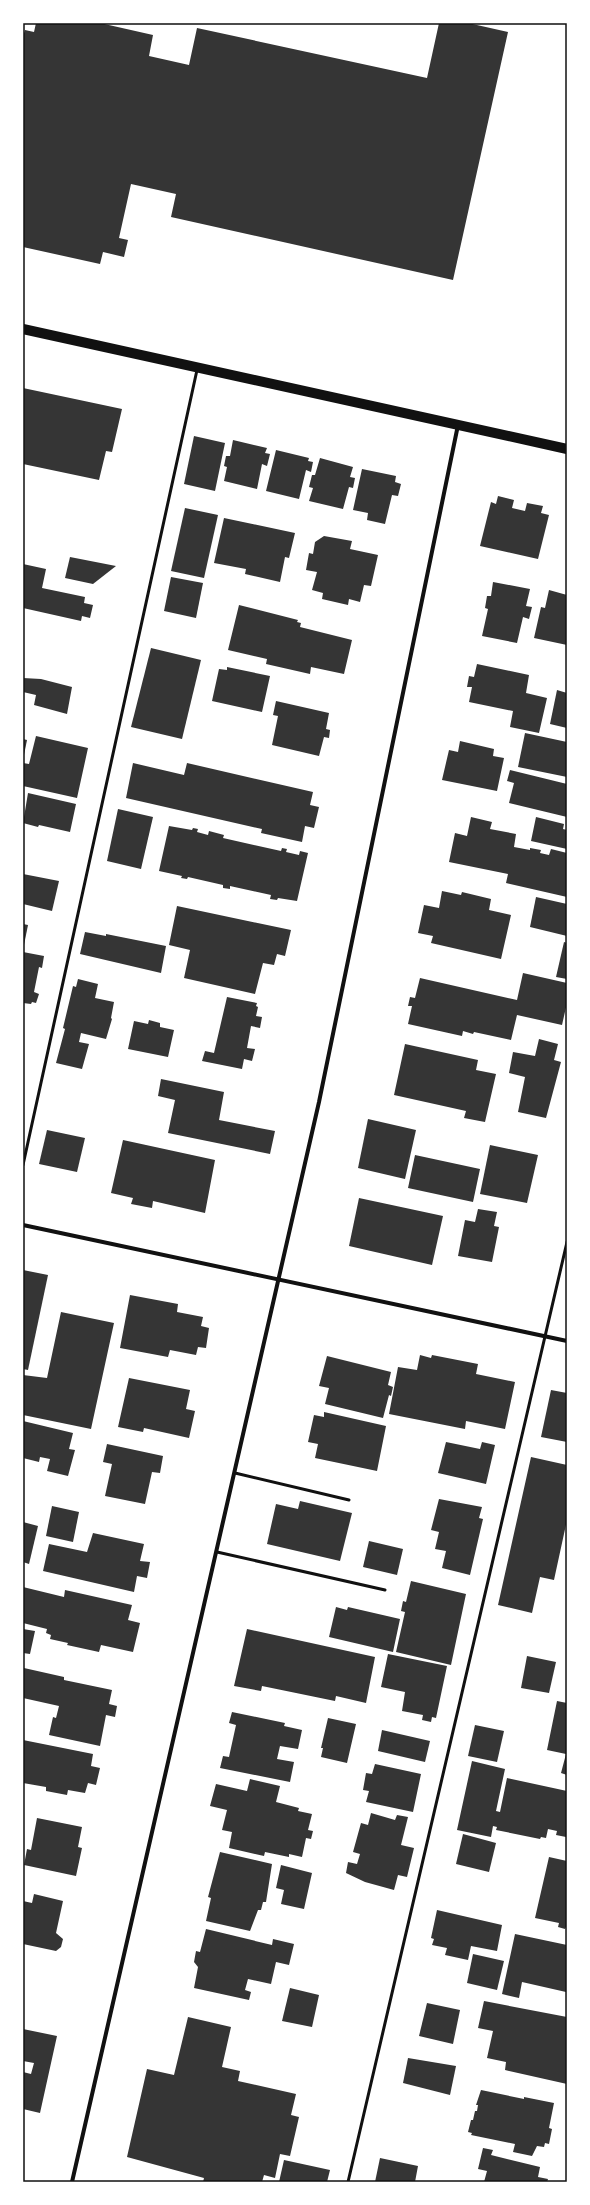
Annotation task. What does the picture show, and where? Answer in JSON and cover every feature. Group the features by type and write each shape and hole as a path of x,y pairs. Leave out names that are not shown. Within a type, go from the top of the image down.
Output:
{"main road":[{"path":"23,329 567,449"}],"street":[{"path":"72,2182 236,1473 319,1102 458,425"},
{"path":"23,1225 567,1342"}],"lane":[{"path":"23,1165 198,368"},
{"path":"348,2182 567,1242"},
{"path":"236,1473 349,1500"},
{"path":"217,1552 385,1590"}],"building":[{"path":"36,23 100,23 153,35 149,56 189,65 197,28 427,78 439,23 468,23 508,32 453,280 171,217 176,194 131,184 119,238 128,240 124,257 103,252 100,264 23,247 23,37 25,30 34,32"},
{"path":"23,388 122,409 112,452 106,451 99,480 23,464"},
{"path":"194,436 225,443 215,491 184,484"},
{"path":"233,440 267,448 265,453 270,454 267,466 262,464 257,489 224,481 227,467 224,466 226,456 230,456"},
{"path":"276,450 309,458 308,461 313,462 311,472 306,470 299,499 266,491"},
{"path":"320,458 353,467 350,477 355,478 353,488 349,487 343,509 309,501 313,488 309,487 312,475 315,475"},
{"path":"362,469 396,476 395,482 401,484 398,496 392,495 385,524 367,520 368,513 353,510"},
{"path":"498,496 514,500 512,508 525,511 527,503 543,506 541,513 549,515 538,559 480,546 491,502 496,504"},
{"path":"185,508 218,515 204,578 171,571"},
{"path":"224,518 295,533 289,558 285,557 280,582 245,574 246,569 214,563"},
{"path":"324,536 352,541 350,549 378,555 371,586 364,585 360,602 349,599 348,605 322,599 323,593 312,590 317,572 306,570 309,553 313,554 315,542"},
{"path":"70,557 116,566 93,584 65,578"},
{"path":"23,564 46,569 42,588 85,597 84,603 93,605 90,618 82,616 81,621 23,608"},
{"path":"171,577 203,583 196,618 164,611"},
{"path":"493,582 530,589 526,606 532,607 529,619 523,617 517,643 482,636 488,609 485,608 487,596 491,596"},
{"path":"549,590 567,595 567,645 534,638 541,607 545,608"},
{"path":"239,605 298,620 297,622 301,623 300,627 352,640 344,674 311,667 310,674 266,664 267,659 228,650"},
{"path":"151,648 201,660 182,739 131,727"},
{"path":"477,664 529,675 526,693 547,698 539,733 510,727 513,711 469,702 472,687 467,687 469,676 474,677"},
{"path":"227,667 270,676 262,712 212,701 219,669 227,670"},
{"path":"23,678 41,679 72,687 67,714 34,705 36,695 23,692"},
{"path":"557,690 567,693 567,728 550,724"},
{"path":"276,701 329,713 326,729 330,730 329,738 324,737 319,756 272,745 278,716 273,715"},
{"path":"525,733 567,742 567,777 518,767"},
{"path":"36,736 88,748 77,798 23,786 23,763 29,764"},
{"path":"23,739 27,740 24,755 23,755"},
{"path":"460,741 494,749 493,756 504,758 497,791 442,780 449,750 458,752"},
{"path":"133,763 184,775 187,763 313,792 310,805 319,807 314,828 305,826 302,842 261,833 262,829 126,798"},
{"path":"510,770 567,784 567,817 509,803 514,783 507,781"},
{"path":"28,793 76,804 70,832 23,823"},
{"path":"118,809 153,817 141,869 107,861"},
{"path":"471,817 492,822 490,829 516,834 514,847 530,850 530,848 541,850 540,853 549,855 551,849 567,853 567,897 506,883 508,874 449,862 455,833 467,836"},
{"path":"536,817 564,824 563,829 567,830 567,849 531,841"},
{"path":"169,826 192,830 193,828 198,829 197,832 208,835 209,831 224,835 223,838 281,851 282,848 287,849 286,852 299,855 300,851 308,853 297,901 278,898 277,900 270,899 271,895 230,886 230,889 223,888 223,885 188,877 187,879 181,878 182,876 159,871"},
{"path":"23,874 59,881 52,911 23,904"},
{"path":"442,891 461,895 462,892 491,899 489,910 511,915 501,959 431,943 433,936 418,933 424,905 439,908"},
{"path":"536,897 567,904 567,936 530,927"},
{"path":"177,906 291,930 285,956 277,954 274,965 263,963 255,994 184,978 190,950 169,945"},
{"path":"23,924 28,925 24,945 23,945"},
{"path":"85,932 106,936 106,934 166,946 161,973 80,954"},
{"path":"564,942 567,943 567,979 556,977"},
{"path":"23,952 44,956 42,968 39,967 34,992 39,994 36,1003 23,1003"},
{"path":"523,973 567,983 567,1003 562,1025 517,1015 511,1040 463,1031 462,1036 408,1024 412,1006 408,1006 410,997 415,998 420,978 517,1000"},
{"path":"78,979 98,984 95,998 114,1002 112,1019 106,1039 81,1033 79,1042 89,1044 82,1069 56,1063 65,1029 63,1028 73,986 76,987"},
{"path":"227,997 257,1003 256,1006 258,1007 256,1016 262,1017 260,1028 251,1026 247,1048 255,1049 252,1061 244,1059 242,1069 202,1061 205,1051 214,1053"},
{"path":"149,1020 160,1023 160,1027 174,1030 168,1057 128,1049 134,1021 148,1024"},
{"path":"539,1039 558,1044 554,1060 561,1062 546,1118 518,1112 525,1077 509,1073 513,1052 535,1056"},
{"path":"405,1044 478,1060 476,1070 496,1074 485,1122 464,1118 466,1111 394,1095"},
{"path":"161,1079 224,1092 219,1120 275,1131 270,1154 168,1133 175,1100 158,1096"},
{"path":"368,1119 416,1130 405,1179 358,1168"},
{"path":"47,1130 85,1138 77,1172 39,1164"},
{"path":"123,1140 215,1160 205,1213 153,1201 152,1208 131,1204 133,1198 111,1193"},
{"path":"490,1145 538,1155 527,1203 480,1194"},
{"path":"415,1155 480,1169 473,1202 408,1188"},
{"path":"359,1198 443,1216 432,1265 349,1246"},
{"path":"478,1209 497,1212 494,1226 499,1227 492,1262 458,1256 465,1220 475,1222"},
{"path":"23,1270 48,1275 28,1370 23,1369"},
{"path":"130,1295 178,1304 177,1312 203,1317 201,1326 209,1328 206,1348 198,1347 196,1355 170,1350 168,1357 120,1348"},
{"path":"61,1312 114,1323 91,1429 23,1415 23,1375 47,1378"},
{"path":"420,1355 431,1358 432,1355 478,1364 476,1374 515,1382 505,1429 466,1421 465,1429 389,1414 398,1367 417,1370"},
{"path":"327,1356 391,1372 388,1385 393,1387 391,1396 389,1395 383,1418 325,1404 329,1388 319,1386"},
{"path":"129,1378 190,1390 186,1409 195,1411 189,1438 144,1428 143,1432 118,1427"},
{"path":"551,1390 567,1393 567,1442 541,1437"},
{"path":"324,1412 386,1426 377,1471 315,1458 318,1444 308,1442 314,1415 324,1417"},
{"path":"23,1421 73,1433 69,1449 75,1450 68,1476 47,1471 50,1459 40,1457 39,1462 23,1458"},
{"path":"446,1442 480,1449 482,1442 495,1445 486,1484 438,1473"},
{"path":"107,1444 163,1456 160,1473 152,1472 145,1504 105,1496 112,1464 103,1462"},
{"path":"531,1457 567,1465 567,1520 554,1580 540,1577 532,1613 498,1605"},
{"path":"439,1499 482,1507 479,1518 483,1519 470,1575 442,1568 446,1551 435,1549 439,1532 431,1530"},
{"path":"300,1501 352,1513 340,1561 267,1544 276,1504 298,1509"},
{"path":"52,1506 79,1512 73,1542 46,1536"},
{"path":"23,1522 38,1526 29,1564 23,1562"},
{"path":"93,1533 144,1544 140,1561 150,1562 147,1578 137,1576 134,1592 43,1571 49,1544 87,1552"},
{"path":"369,1541 403,1549 397,1575 363,1567"},
{"path":"411,1581 466,1594 451,1665 396,1652 405,1612 401,1611 403,1601 406,1602"},
{"path":"23,1587 64,1597 65,1590 132,1605 128,1620 140,1623 133,1652 101,1645 99,1652 67,1645 68,1643 50,1639 51,1635 46,1633 47,1629 23,1623"},
{"path":"336,1607 347,1610 348,1607 400,1619 393,1652 329,1637"},
{"path":"23,1629 35,1631 30,1654 23,1653"},
{"path":"247,1629 375,1657 366,1703 336,1696 335,1701 262,1686 261,1691 234,1686"},
{"path":"388,1654 447,1666 436,1718 432,1717 431,1722 422,1720 423,1715 402,1711 405,1692 381,1687"},
{"path":"527,1656 556,1662 549,1693 521,1688"},
{"path":"24,1668 64,1677 64,1680 112,1690 109,1704 117,1706 115,1717 106,1715 100,1746 49,1735 53,1717 56,1718 59,1706 23,1698"},
{"path":"557,1701 567,1703 567,1775 561,1773 566,1754 547,1750"},
{"path":"232,1712 285,1723 284,1726 302,1730 298,1749 280,1746 277,1759 294,1762 290,1782 220,1768 223,1756 229,1757 236,1725 229,1723"},
{"path":"328,1718 356,1724 347,1763 321,1757 323,1748 321,1748"},
{"path":"475,1725 504,1731 497,1762 468,1756"},
{"path":"382,1730 430,1741 425,1762 378,1751"},
{"path":"23,1740 93,1754 91,1766 100,1768 96,1785 88,1783 85,1793 68,1790 67,1795 46,1791 46,1787 23,1783"},
{"path":"472,1761 505,1769 496,1811 500,1812 507,1778 567,1791 566,1837 556,1835 557,1831 548,1829 546,1838 541,1837 540,1839 496,1830 497,1827 493,1826 491,1837 457,1830"},
{"path":"375,1764 421,1774 413,1812 366,1802 369,1791 363,1790 366,1773 372,1774"},
{"path":"250,1779 280,1786 276,1802 299,1808 298,1811 312,1814 308,1830 313,1831 311,1839 306,1838 302,1857 289,1854 289,1857 265,1852 264,1856 229,1848 232,1832 222,1830 227,1810 210,1806 216,1784 247,1791"},
{"path":"371,1813 395,1820 397,1815 408,1817 401,1845 414,1848 407,1877 398,1875 394,1890 365,1882 346,1873 348,1862 357,1864 360,1854 353,1852 361,1823 368,1825"},
{"path":"37,1818 82,1827 78,1847 82,1848 76,1876 24,1865 27,1849 31,1850"},
{"path":"463,1834 496,1843 489,1872 456,1864"},
{"path":"220,1852 272,1864 266,1902 263,1902 261,1910 258,1910 250,1931 206,1921 211,1898 208,1897"},
{"path":"549,1857 567,1861 567,1925 565,1929 558,1927 559,1923 535,1918"},
{"path":"281,1865 312,1873 304,1909 281,1904 284,1890 276,1888"},
{"path":"34,1894 63,1901 56,1933 63,1939 61,1947 56,1951 23,1944 23,1901 32,1903"},
{"path":"437,1910 502,1925 497,1951 471,1946 468,1960 445,1955 447,1948 432,1945 434,1939 431,1938"},
{"path":"206,1929 272,1945 273,1939 294,1944 289,1965 276,1962 271,1984 248,1979 245,1990 251,1992 249,2000 194,1988 198,1967 194,1962 196,1951 200,1952"},
{"path":"515,1934 567,1945 566,1992 522,1982 519,1998 502,1994"},
{"path":"473,1954 504,1961 497,1990 467,1983"},
{"path":"290,1988 319,1995 312,2027 282,2021"},
{"path":"484,2001 567,2017 567,2084 505,2070 506,2062 487,2058 493,2031 478,2028"},
{"path":"427,2003 460,2010 453,2044 419,2036"},
{"path":"188,2017 231,2027 222,2067 240,2071 238,2081 296,2094 291,2115 299,2117 290,2156 280,2154 275,2178 264,2175 262,2182 203,2182 204,2178 127,2157 147,2069 174,2075"},
{"path":"23,2029 57,2036 40,2113 23,2109 23,2072 31,2074 34,2063 23,2061"},
{"path":"408,2058 456,2066 450,2095 403,2083"},
{"path":"481,2090 524,2099 524,2097 554,2103 549,2128 552,2129 549,2144 545,2143 544,2147 537,2146 532,2156 513,2152 515,2144 471,2135 472,2133 468,2132 471,2120 473,2120 475,2111 477,2111 478,2105 476,2105"},
{"path":"483,2148 493,2150 491,2155 540,2167 538,2177 548,2179 547,2182 484,2182 487,2171 478,2169"},
{"path":"380,2158 418,2166 415,2182 375,2182"},
{"path":"284,2160 330,2170 327,2182 279,2182"}]}
